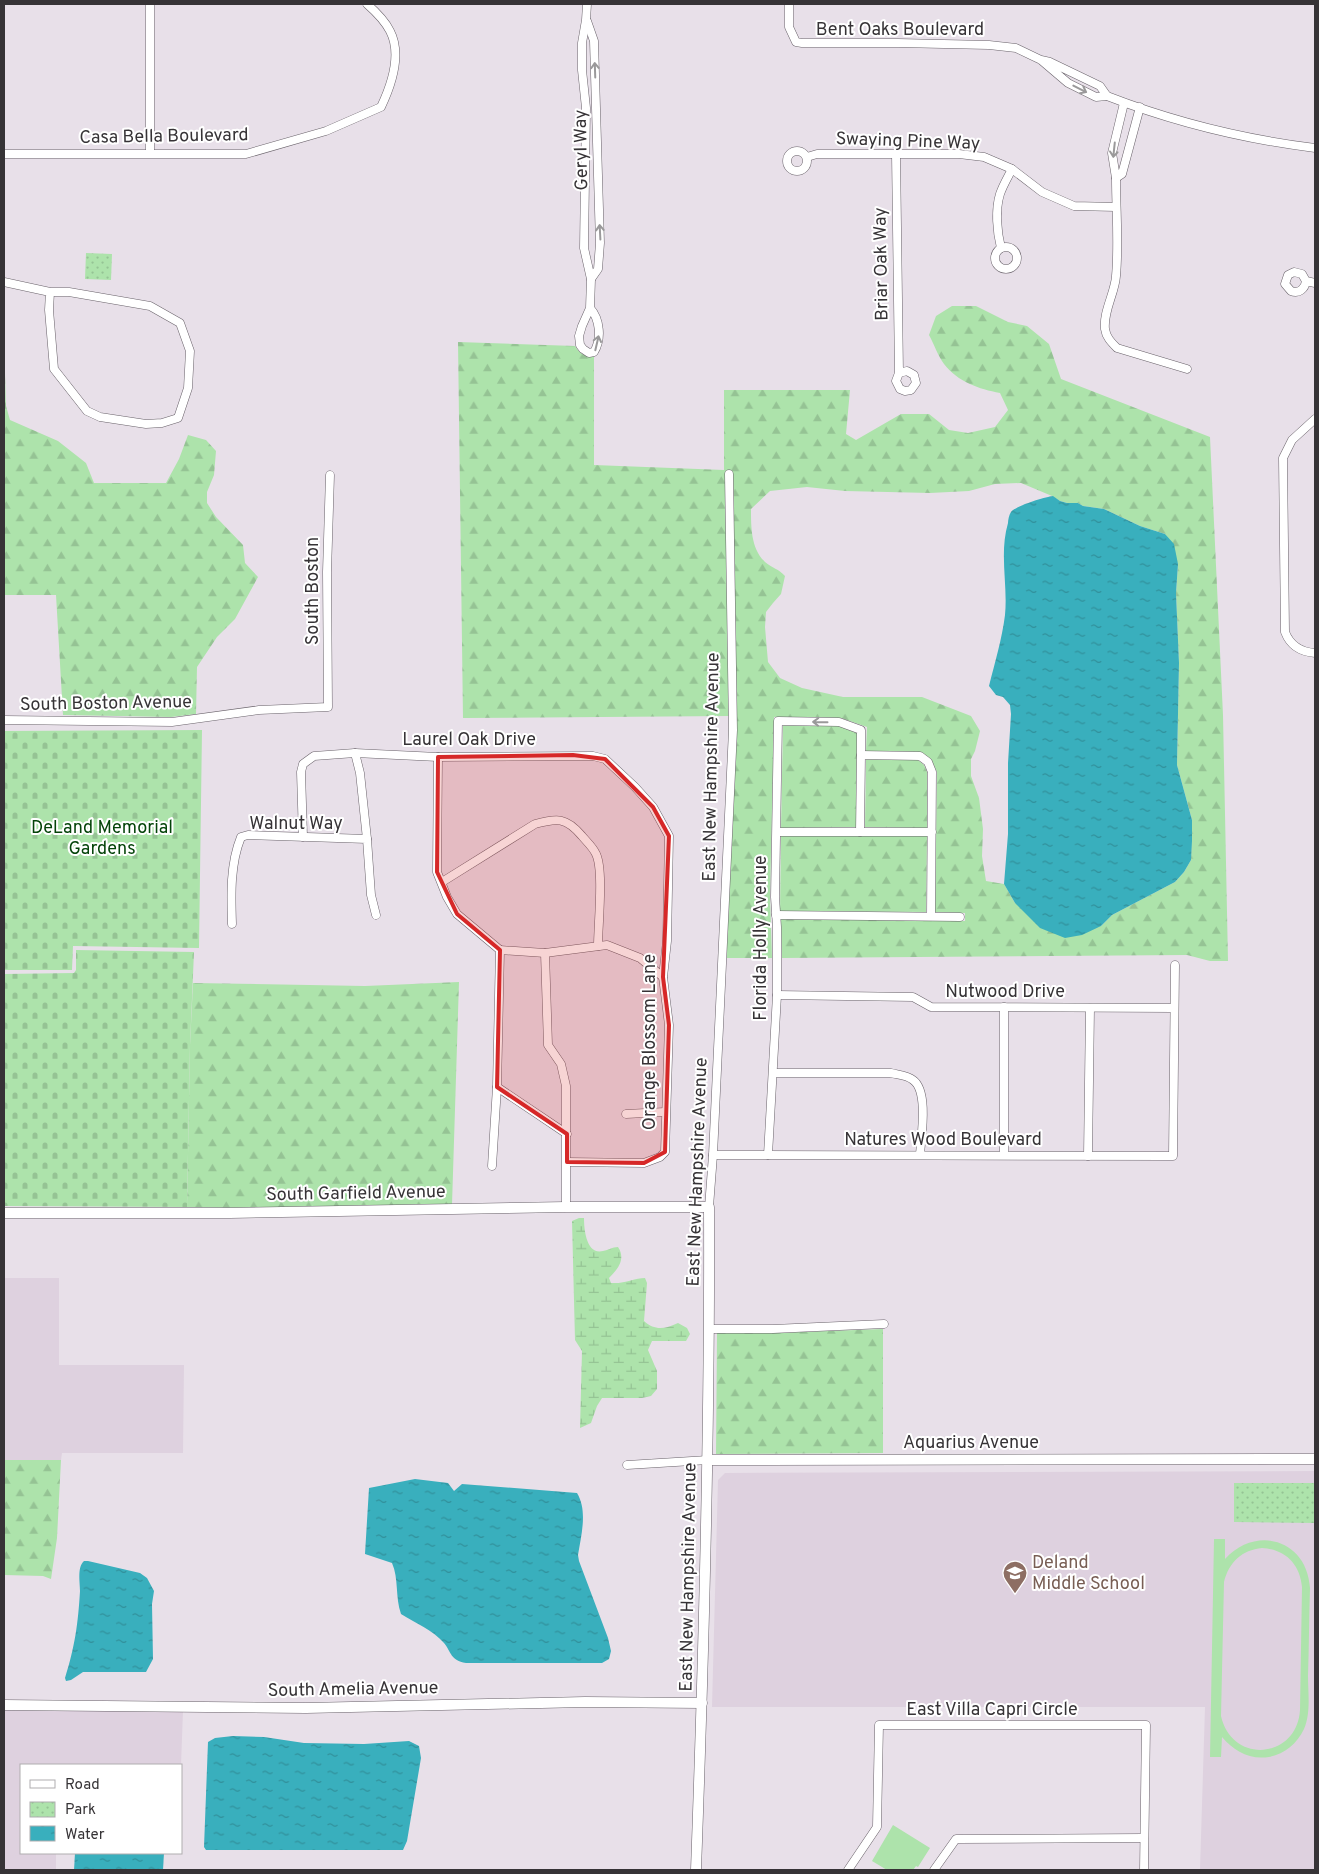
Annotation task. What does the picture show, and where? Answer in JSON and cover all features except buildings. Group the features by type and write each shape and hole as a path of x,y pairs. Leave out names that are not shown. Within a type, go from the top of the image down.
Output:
{"street":[{"path":"150,4 150,153"},
{"name":"Casa Bella Boulevard","path":"4,154 246,154 326,131 381,107 389,90 396,56 390,32 367,4"},
{"name":"Geryl Way","path":"587,4 582,52 586,103 583,214 584,248 591,279 590,308 579,336 580,345 583,350 589,353 594,352 598,346 595,314 590,308"},
{"name":"Bent Oaks Boulevard","path":"789,4 789,27 796,42 802,44 898,43 989,45 1016,48 1041,60 1068,83 1096,97 1107,96 1190,124 1241,137 1315,148"},
{"name":"Geryl Way","path":"586,20 594,41 600,243 598,269 591,279"},
{"path":"586,103 596,104"},
{"path":"1124,103 1112,153 1116,178 1118,239 1116,278 1105,320 1105,330 1109,340 1117,348 1187,369"},
{"path":"1116,178 1122,174 1140,107"},
{"name":"Swaying Pine Way","path":"807,157 817,154 959,154 984,157 1012,169 1042,192 1074,206 1116,207"},
{"name":"Briar Oak Way","path":"896,154 898,366 900,373"},
{"path":"1001,248 998,235 998,206 1000,194 1012,169"},
{"path":"583,214 599,214"},
{"path":"1306,281 1315,283"},
{"path":"4,282 50,292 69,292 150,306 180,323 190,351 188,388 178,418 162,423 146,424 100,417 87,411 54,368 49,310 50,292"},
{"path":"1315,419 1292,440 1283,458 1285,632 1293,646 1315,653"},
{"name":"East New Hampshire Avenue","path":"696,1870 708,1460 709,1207 714,1155 733,730 730,474"},
{"name":"South Boston","path":"328,707 327,572 330,475"},
{"name":"South Boston Avenue","path":"4,720 172,722 260,710 328,707"},
{"name":"Florida Holly Avenue","path":"768,1155 777,995 774,897 777,832 778,721 839,722 862,730 861,755"},
{"path":"355,754 360,773 367,839"},
{"name":"Laurel Oak Drive","path":"303,837 303,764 314,756 355,754 438,758 593,756 605,759 635,786"},
{"path":"860,832 861,755 920,756 928,762 932,772 931,916"},
{"path":"438,758 437,872 447,897 457,914 500,950 545,953 598,946 615,947 640,958 662,977"},
{"name":"Orange Blossom Lane","path":"566,1162 644,1163 660,1157 664,1152 669,1025 662,977 667,941 669,836 653,807 635,786"},
{"path":"442,882 535,824 552,819 562,820 574,826 596,853 600,866 598,946"},
{"path":"777,832 932,832"},
{"name":"Walnut Way","path":"232,924 231,888 235,850 241,837 248,835 367,839 371,895 376,915"},
{"path":"776,915 960,917"},
{"path":"492,1166 497,1087 500,950"},
{"path":"545,953 548,1045 560,1064 566,1086 566,1207"},
{"path":"1174,1008 1175,965"},
{"name":"Nutwood Drive","path":"777,995 913,997 932,1007 1174,1008"},
{"path":"1004,1007 1004,1156"},
{"path":"1088,1156 1090,1008"},
{"name":"Natures Wood Boulevard","path":"714,1155 1172,1156 1174,1008"},
{"path":"774,1073 891,1073 907,1076 915,1081 921,1093 920,1155"},
{"path":"497,1087 567,1134"},
{"path":"626,1114 665,1112"},
{"name":"South Garfield Avenue","path":"4,1212 230,1213 566,1207 709,1207"},
{"path":"710,1329 773,1329 884,1324"},
{"name":"Aquarius Avenue","path":"627,1465 708,1460 1315,1459"},
{"name":"South Amelia Avenue","path":"4,1705 314,1708 585,1702 702,1703"},
{"name":"East Villa Capri Circle","path":"848,1870 877,1827 879,1725 1146,1725 1144,1870"},
{"path":"934,1870 956,1839 1144,1838"}],"highlighted area":[{"path":"573,755 605,759 653,807 669,836 663,977 669,1025 665,1152 644,1163 567,1162 567,1134 497,1087 500,950 457,914 437,872 438,757"}],"shaded area":[{"path":"4,1278 59,1278 59,1365 184,1365 183,1453 62,1453 61,1460 4,1460"},
{"name":"Deland Middle School","path":"1315,1471 1315,1870 1200,1870 1205,1707 712,1707 718,1480 725,1473"},
{"path":"4,1709 183,1711 181,1764 20,1764 20,1854 56,1854 56,1870 4,1870"}],"green space":[{"path":"86,253 112,254 111,280 85,279"},
{"path":"952,306 976,306 1008,322 1027,326 1049,344 1061,379 1210,437 1223,715 1228,961 1210,961 1187,955 782,958 781,919 965,921 965,913 935,912 937,772 931,759 920,752 866,751 867,727 841,718 774,717 770,897 772,958 727,958 729,716 463,718 458,342 575,346 583,354 594,356 594,465 724,470 724,390 850,390 846,434 856,440 901,414 929,414 949,430 968,433 995,427 1008,410 1000,393 969,384 956,376 944,364 929,335 936,316","holes":["1021,483 1067,503 1078,503 1083,506 1104,509 1140,526 1165,534 1178,564 1176,593 1179,663 1177,765 1192,820 1191,860 1175,882 1112,915 1101,926 1015,903 1004,884 986,881 982,856 983,829 979,798 971,776 971,759 980,731 971,716 922,697 843,697 802,688 780,678 768,662 765,627 766,612 781,594 785,576 760,557 754,544 752,530 751,509 770,491 807,487 845,491 930,493 969,491 995,484"]},
{"path":"4,372 6,406 10,420 58,441 86,463 94,483 166,483 179,459 188,435 206,440 216,451 214,475 207,492 207,503 216,517 243,545 245,563 258,577 235,619 217,637 197,667 196,714 171,717 63,715 56,595 4,595"},
{"path":"783,725 839,726 857,733 856,827 781,828"},
{"name":"DeLand Memorial Gardens","path":"202,730 199,948 73,946 72,970 4,970 4,731"},
{"path":"866,759 918,760 924,765 927,772 927,828 865,827"},
{"path":"781,836 927,836 926,912 780,911"},
{"path":"76,950 194,952 187,1207 4,1206 4,974 74,973 76,970"},
{"path":"459,982 452,1205 187,1207 193,983 365,986"},
{"path":"584,1218 587,1240 593,1249 603,1251 618,1247 620,1251 620,1264 609,1278 611,1283 645,1278 647,1283 644,1321 656,1328 669,1327 678,1323 687,1328 690,1334 686,1341 652,1341 648,1350 657,1371 657,1389 651,1396 642,1398 602,1398 591,1423 580,1428 582,1351 575,1340 572,1221"},
{"path":"883,1329 883,1453 716,1454 717,1333"},
{"path":"4,1460 61,1460 57,1538 51,1579 43,1576 4,1575"},
{"path":"1234,1483 1315,1483 1315,1523 1234,1522"},
{"path":"1214,1539 1225,1539 1225,1559 1237,1548 1251,1542 1265,1540 1278,1542 1290,1548 1300,1558 1307,1571 1310,1588 1309,1703 1306,1723 1294,1744 1275,1756 1262,1758 1249,1756 1237,1750 1222,1737 1221,1757 1210,1757","holes":["1255,1549 1278,1551 1290,1559 1301,1579 1300,1710 1296,1726 1288,1738 1277,1746 1264,1750 1250,1749 1238,1743 1227,1732 1221,1716 1224,1582 1229,1569 1237,1558"]},
{"path":"893,1825 930,1848 918,1867 916,1866 913,1870 887,1870 872,1861"}],"water":[{"path":"1053,496 1067,503 1078,503 1083,506 1104,509 1140,526 1165,534 1174,544 1178,564 1176,593 1179,663 1177,765 1192,820 1191,860 1175,882 1112,915 1101,926 1082,935 1065,938 1040,928 1015,903 1004,884 1008,834 1008,763 1011,714 1010,705 1003,697 996,695 989,686 1005,615 1004,546 1009,516 1018,507"},
{"path":"415,1479 448,1483 454,1491 462,1484 577,1493 583,1516 578,1555 579,1561 608,1638 611,1651 609,1659 602,1663 461,1662 452,1656 444,1643 435,1634 401,1614 396,1575 392,1563 365,1554 369,1488"},
{"path":"84,1561 140,1573 147,1578 154,1591 152,1604 153,1659 146,1672 83,1672 66,1681 65,1678 77,1625 80,1591 79,1579"},
{"path":"233,1736 264,1737 304,1743 364,1744 409,1741 419,1746 421,1758 407,1841 403,1850 206,1850 204,1847 208,1742 215,1738"},
{"path":"75,1854 164,1854 163,1870 74,1870"}],"place":[{"name":"Deland Middle School","path":"1015,1594"}]}
